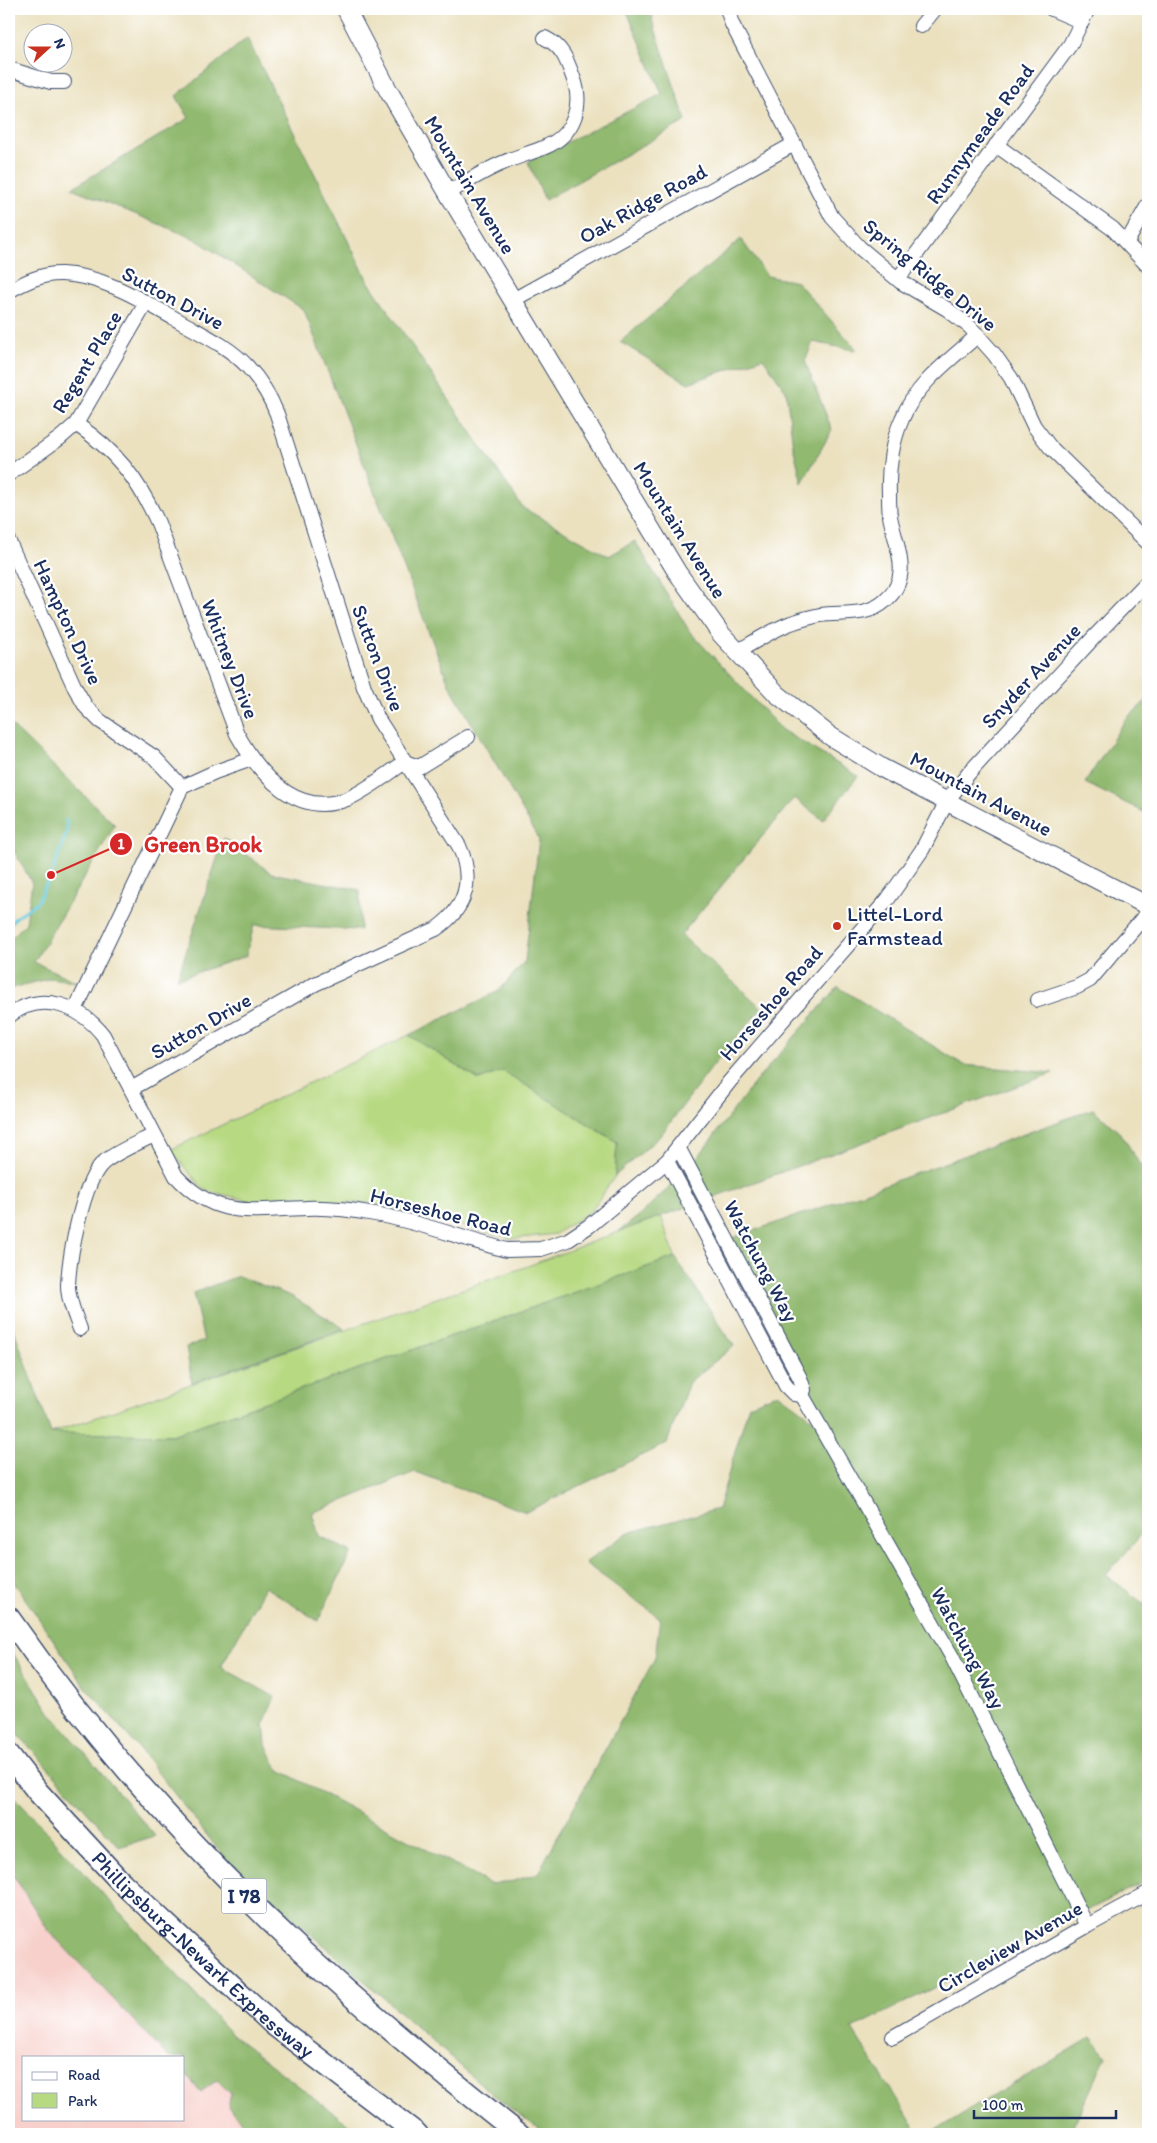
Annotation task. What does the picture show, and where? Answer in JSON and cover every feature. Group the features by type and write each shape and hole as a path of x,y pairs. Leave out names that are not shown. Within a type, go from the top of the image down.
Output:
{"highway":[{"name":"I 78","path":"9,1618 84,1717 216,1867 339,1985 450,2079 519,2134"},
{"name":"Phillipsburg-Newark Expressway","path":"9,1755 38,1792 120,1881 268,2019 417,2134"}],"main road":[{"name":"Mountain Avenue","path":"346,9 388,90 512,300 677,572 720,634 777,694 830,736 882,768 1148,906"}],"street":[{"name":"Spring Ridge Drive","path":"727,9 732,24 832,217 860,248 898,279 947,309 978,335 1011,378 1034,426 1050,447 1148,543"},
{"path":"920,26 935,9"},
{"path":"1052,9 1082,22"},
{"name":"Runnymeade Road","path":"898,279 1070,45 1088,9"},
{"path":"448,193 504,162 554,143 570,127 578,107 576,83 562,51 556,43 545,38"},
{"path":"9,69 51,82 64,82"},
{"name":"Oak Ridge Road","path":"512,300 794,144"},
{"path":"996,145 1113,229 1148,266"},
{"path":"1127,242 1148,205"},
{"name":"Sutton Drive","path":"9,291 26,282 46,276 61,274 79,276 124,290 224,347 247,365 264,388 277,414 364,687 378,720 459,846 464,858 467,876 466,889 455,912 436,930 315,984 131,1089"},
{"name":"Regent Place","path":"9,474 60,438 76,424 146,303"},
{"path":"737,652 789,624 819,616 871,610 880,605 894,590 900,576 902,561 890,516 890,462 896,435 902,417 914,395 978,335"},
{"name":"Whitney Drive","path":"76,424 93,435 123,463 146,497 158,523 230,718 252,759 266,776 291,797 320,804 348,798 405,762"},
{"name":"Hampton Drive","path":"9,542 75,688 86,707 100,721 154,757 182,788"},
{"name":"Snyder Avenue","path":"947,801 969,773 1148,581"},
{"path":"405,762 419,767 468,737"},
{"path":"75,1010 182,788 215,772 252,759"},
{"name":"Horseshoe Road","path":"9,1016 27,1007 40,1004 54,1004 75,1010 92,1021 103,1035 176,1176 194,1193 216,1204 250,1211 307,1208 372,1213 393,1217 487,1245 516,1250 541,1249 555,1246 579,1234 667,1161 730,1081 888,899 922,850 947,801"},
{"path":"1038,1000 1077,987 1090,980 1148,912"},
{"path":"80,1329 73,1310 68,1286 71,1258 87,1186 104,1162 154,1135"},
{"name":"Watchung Way","path":"678,1147 800,1378 804,1390 802,1395 951,1655 1087,1926"},
{"name":"Watchung Way","path":"667,1161 786,1386 797,1396 802,1395"},
{"name":"Circleview Avenue","path":"893,2037 1148,1893"}],"shaded area":[{"path":"9,1849 272,2134 9,2134"}],"green space":[{"path":"626,9 654,9 652,20 686,121 545,200 528,162 662,94"},
{"path":"247,38 368,281 523,508 609,556 635,541 690,632 782,730 858,776 823,820 794,798 681,935 762,1008 722,1054 660,1136 615,1176 617,1142 503,1071 479,1080 409,1035 499,991 525,961 539,839 449,684 304,310 195,239 72,188 189,118 176,96"},
{"path":"741,239 767,276 797,282 858,351 813,342 805,361 832,430 802,483 793,446 786,391 763,358 688,383 620,342"},
{"path":"1148,699 1148,814 1085,783 1126,719"},
{"path":"9,723 115,825 34,962 77,982 51,978 12,988 9,992 9,940 26,923 32,883 13,849 9,848"},
{"path":"224,838 271,873 360,890 360,930 254,925 246,956 177,979"},
{"path":"838,987 964,1065 1053,1073 618,1232 640,1215 692,1165 755,1082"},
{"path":"409,1035 479,1080 503,1070 617,1142 615,1176 591,1211 555,1234 512,1239 372,1203 259,1203 204,1190 170,1150"},
{"path":"1093,1109 1122,1135 1148,1178 1148,1527 1106,1575 1148,1607 1148,1880 852,2029 919,2134 546,2134 498,2099 223,1856 137,1746 84,1685 9,1575 9,1316 51,1433 172,1435 675,1257 734,1346 689,1382 667,1443 526,1512 415,1472 312,1513 319,1536 351,1552 318,1621 265,1587 221,1667 275,1697 264,1723 266,1745 278,1769 490,1884 514,1881 538,1873 655,1658 660,1618 585,1563 627,1533 718,1509 749,1405 778,1393 830,1432 732,1238"},
{"path":"661,1216 675,1257 172,1435 51,1433 517,1270"},
{"path":"238,1276 291,1296 345,1329 192,1383 186,1347 204,1341 193,1293"},
{"path":"9,1647 50,1712 155,1836 119,1847 16,1732 9,1721"},
{"path":"9,1791 231,2034 361,2134 255,2134 228,2107 231,2094 217,2080 201,2092 185,2074 185,2056 167,2056 48,1930 9,1868"},
{"path":"1092,2037 1106,2056 1070,2134 929,2134"}],"waterway":[{"path":"9,926 14,919 37,902 51,875 67,832 66,820"}],"place":[{"name":"Green Brook","path":"51,875"},
{"name":"Littel-Lord Farmstead","path":"837,926"}]}
